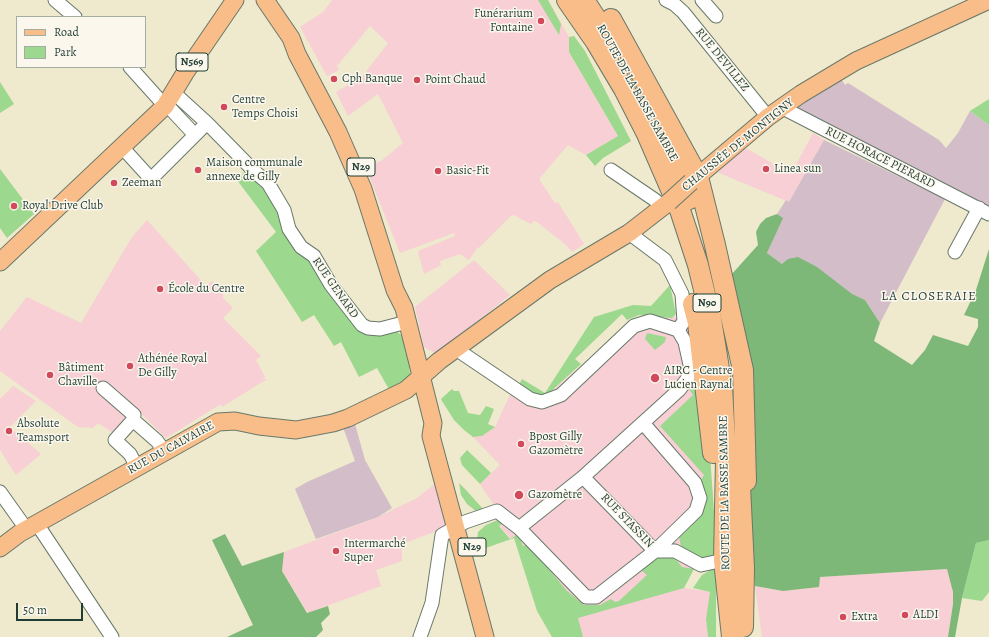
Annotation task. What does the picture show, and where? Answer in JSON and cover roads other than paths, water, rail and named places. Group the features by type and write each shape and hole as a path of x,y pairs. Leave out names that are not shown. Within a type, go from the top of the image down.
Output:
{"highway":[{"path":"553,0 599,68 636,136 665,205 684,260 698,323 711,432 714,474 725,551"},
{"name":"ROUTE DE LA BASSE SAMBRE","path":"567,0 620,82 647,134 680,210 698,266 711,319 722,387 726,459 725,551 732,637"},
{"name":"ROUTE DE LA BASSE SAMBRE","path":"584,0 607,34 647,106 679,170 699,226 721,307 733,378 744,568 742,615 744,637"},
{"path":"599,0 695,180 743,370 747,470 742,531"},
{"path":"744,568 755,637"},
{"path":"723,637 723,618 730,607"}],"main road":[{"name":"N569","path":"0,262 168,101 235,0"},
{"name":"N29","path":"265,0 291,38 297,54 338,132 360,180 395,290 406,315 433,423 441,432 485,637"},
{"name":"CHAUSSÉE DE MONTIGNY","path":"422,378 439,361 550,280 629,233 665,205 768,117 782,107 856,61 989,0"},
{"name":"RUE DU CALVAIRE","path":"0,548 32,527 218,422 235,421 259,426 296,430 333,423 348,418 406,390 422,378"},
{"name":"N29","path":"460,524 496,637"}],"street":[{"path":"56,0 74,16"},
{"path":"702,0 716,16"},
{"name":"RUE DEVILLEZ","path":"673,1 700,32 768,117"},
{"path":"131,68 168,101 195,135"},
{"name":"RUE GENARD","path":"168,101 207,123 255,172 268,182 284,210 289,229 301,247 314,256 331,285 362,325 368,328 380,329 406,315"},
{"name":"RUE HORACE PIERARD","path":"782,107 984,211 955,252"},
{"path":"121,146 151,179 207,123"},
{"path":"611,170 655,200 665,205"},
{"path":"629,233 665,260 682,294 684,321 678,330"},
{"path":"456,349 530,399 542,402 561,395 634,326 650,321 678,330 685,342 691,369 688,378 679,390 584,477 519,528"},
{"path":"103,388 134,415 133,420 115,440 130,454 137,467"},
{"path":"133,420 157,442 164,452"},
{"name":"RUE STASSIN","path":"584,477 655,551 696,511 700,498 695,483 643,423"},
{"path":"0,492 32,527 112,637"},
{"path":"420,637 432,603 442,535 460,524 497,512 519,528 586,597 596,597 655,551 675,552 701,565 725,551"}],"place":[{"name":"Funérarium Fontaine","path":"541,21"},
{"name":"Cph Banque","path":"334,79"},
{"name":"Point Chaud","path":"417,80"},
{"name":"Centre Temps Choisi","path":"224,107"},
{"name":"Linea sun","path":"766,169"},
{"name":"Maison communale annexe de Gilly","path":"198,170"},
{"name":"Basic-Fit","path":"438,171"},
{"name":"Zeeman","path":"114,183"},
{"name":"Royal Drive Club","path":"14,206"},
{"name":"École du Centre","path":"160,289"},
{"name":"Athénée Royal De Gilly","path":"130,366"},
{"name":"Bâtiment Chaville","path":"50,375"},
{"name":"AIRC - Centre Lucien Raynal","path":"655,378"},
{"name":"Absolute Teamsport","path":"9,431"},
{"name":"Bpost Gilly Gazomètre","path":"521,444"},
{"name":"Gazomètre","path":"519,495"},
{"name":"Intermarché Super","path":"336,551"},
{"name":"ALDI","path":"905,615"},
{"name":"Extra","path":"843,617"}],"district":[{"name":"LA CLOSERAIE","path":"929,297"}]}
